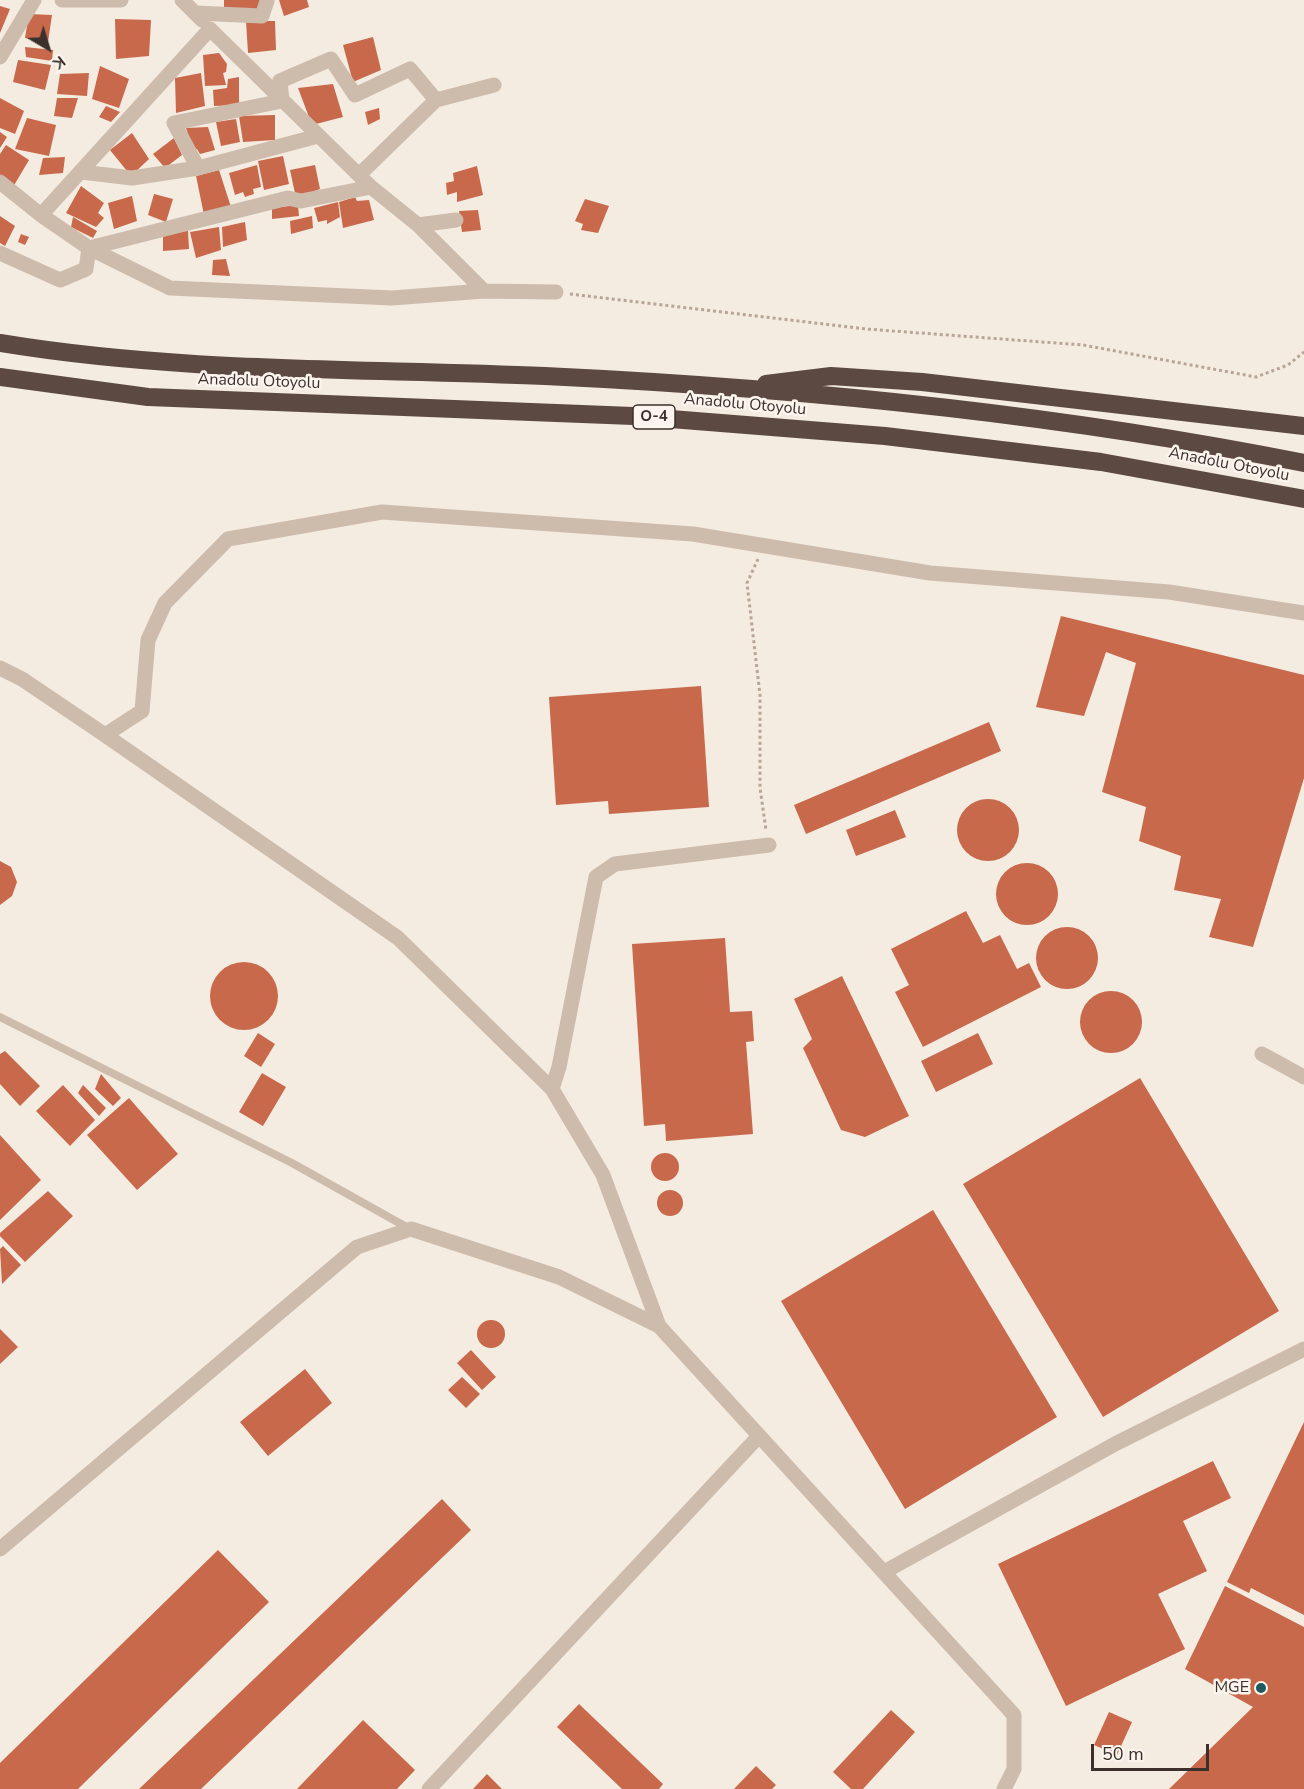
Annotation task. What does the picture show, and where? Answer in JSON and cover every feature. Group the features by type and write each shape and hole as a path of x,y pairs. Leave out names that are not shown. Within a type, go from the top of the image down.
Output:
{"highway":[{"name":"Anadolu Otoyolu","path":"0,343 53,352 181,364 546,376 730,388 901,403 1115,429 1304,463"},
{"path":"730,388 831,376 921,382 1304,426"},
{"name":"Anadolu Otoyolu","path":"0,377 148,397 633,416 885,436 1101,462 1304,499"}],"street":[{"path":"0,57 34,0"},
{"path":"62,0 121,0"},
{"path":"182,0 318,136 371,187 417,225 484,291"},
{"path":"195,13 262,16 267,1"},
{"path":"41,215 210,28"},
{"path":"282,101 280,81 331,59 355,95 410,69 436,100"},
{"path":"359,175 436,100 494,85"},
{"path":"198,168 174,123 282,101"},
{"path":"81,172 132,178 198,168 318,136"},
{"path":"0,182 41,215 89,248 170,288 392,298 484,291 556,292"},
{"path":"89,248 288,198 301,201 371,187"},
{"path":"417,225 456,220"},
{"path":"0,253 60,280 86,269 89,248"},
{"path":"105,735 142,711 148,640 165,603 228,539 382,512 693,534 930,573 1169,592 1304,613"},
{"path":"0,668 22,679 105,735 398,938 552,1089 603,1175 659,1326"},
{"path":"552,1089 559,1067 596,877 615,864 769,845"},
{"path":"1262,1054 1304,1077"},
{"path":"0,1549 357,1247 411,1229 559,1277 659,1326 1014,1715 1014,1769 1004,1789"},
{"path":"884,1572 1115,1444 1304,1349"},
{"path":"429,1789 759,1436"}],"lane":[{"path":"0,1017 292,1163 411,1229"}],"path":[{"path":"556,292 866,329 1083,345 1256,376 1288,365 1304,352"},
{"path":"764,546 747,583 760,695 760,788 769,845"}],"building":[{"path":"224,0 263,0 259,9 224,10"},
{"path":"279,0 307,0 309,7 284,16"},
{"path":"0,6 10,9 0,33"},
{"path":"29,14 52,15 48,42 25,38"},
{"path":"115,19 151,20 149,56 116,59"},
{"path":"246,21 275,21 276,50 248,53"},
{"path":"373,37 381,70 353,82 343,45"},
{"path":"25,47 53,50 52,61 26,57"},
{"path":"219,53 227,64 226,72 223,73 226,85 205,86 203,55"},
{"path":"18,60 51,65 45,90 13,82"},
{"path":"100,66 129,79 119,108 92,99"},
{"path":"89,73 87,96 57,94 60,74"},
{"path":"201,73 205,106 176,113 175,78"},
{"path":"239,77 239,105 214,106 213,90 227,88 228,79"},
{"path":"333,84 343,117 312,125 298,88"},
{"path":"0,98 24,111 15,134 0,128"},
{"path":"57,98 78,98 72,118 54,116"},
{"path":"106,106 120,112 111,122 99,117"},
{"path":"379,108 380,119 368,125 365,112"},
{"path":"275,115 275,140 243,142 239,116"},
{"path":"27,118 56,125 49,156 15,149"},
{"path":"236,119 240,142 221,146 216,122"},
{"path":"208,127 215,150 200,154 197,149 193,150 186,128"},
{"path":"0,132 7,137 0,148"},
{"path":"132,133 149,159 131,176 110,150"},
{"path":"174,138 182,155 165,168 153,154"},
{"path":"6,145 29,160 13,187 0,177 0,154"},
{"path":"283,156 289,184 264,190 258,161"},
{"path":"65,157 63,173 39,175 43,158"},
{"path":"257,165 261,187 253,189 254,194 245,197 243,192 235,195 229,173"},
{"path":"315,165 320,189 296,198 290,170"},
{"path":"477,166 483,195 457,202 457,192 447,195 446,183 454,181 453,173"},
{"path":"219,170 231,207 204,215 196,176"},
{"path":"81,186 104,203 98,213 104,218 96,227 66,213"},
{"path":"154,194 173,199 166,222 148,215"},
{"path":"132,196 137,221 114,229 108,203"},
{"path":"355,197 357,201 369,200 374,220 343,228 339,202"},
{"path":"585,199 609,206 598,233 581,230 583,224 575,221"},
{"path":"338,202 340,217 327,224 327,220 318,222 314,208"},
{"path":"298,205 299,216 272,219 272,208"},
{"path":"478,210 481,230 462,232 459,211"},
{"path":"0,216 15,226 5,246 0,243"},
{"path":"312,216 313,228 291,234 290,221"},
{"path":"73,217 97,231 93,238 71,227"},
{"path":"245,222 247,240 223,247 222,227"},
{"path":"219,227 221,250 196,258 190,232"},
{"path":"188,231 189,249 163,251 163,232"},
{"path":"21,234 29,237 25,245 18,242"},
{"path":"226,259 230,276 212,275 213,260"},
{"path":"1061,616 1304,675 1304,778 1253,947 1209,937 1221,899 1174,890 1181,856 1139,841 1146,807 1102,792 1136,663 1106,652 1084,716 1036,707"},
{"path":"701,686 709,807 609,814 608,801 556,805 549,697"},
{"path":"989,722 1001,751 806,834 794,805"},
{"path":"982,799 994,799 1010,808 1017,818 1019,830 1017,842 1010,852 994,861 982,861 971,856 962,847 957,836 957,824 962,813 971,804"},
{"path":"895,810 906,837 856,856 846,830"},
{"path":"0,861 11,867 17,882 12,896 0,905"},
{"path":"1021,863 1033,863 1049,872 1056,882 1058,894 1056,906 1049,916 1033,925 1021,925 1010,920 1001,911 996,900 996,888 1001,877 1010,868"},
{"path":"966,911 983,943 1000,935 1017,969 1029,963 1041,987 923,1047 895,992 909,985 891,949"},
{"path":"1061,927 1073,927 1089,936 1096,946 1098,958 1096,970 1089,980 1073,989 1061,989 1050,984 1041,975 1036,964 1036,952 1041,941 1050,932"},
{"path":"725,938 730,1012 752,1011 754,1041 746,1042 753,1134 666,1141 665,1124 644,1126 632,944"},
{"path":"237,962 251,962 263,967 273,977 278,996 273,1015 263,1025 251,1030 237,1030 225,1025 215,1015 210,1003 210,989 215,977 225,967"},
{"path":"842,976 909,1116 865,1137 841,1130 803,1048 812,1039 794,999"},
{"path":"1105,991 1117,991 1133,1000 1140,1010 1142,1022 1140,1034 1133,1044 1117,1053 1105,1053 1094,1048 1085,1039 1080,1028 1080,1016 1085,1005 1094,996"},
{"path":"258,1033 275,1044 261,1067 244,1056"},
{"path":"978,1033 993,1064 936,1092 921,1061"},
{"path":"5,1051 40,1086 20,1106 0,1084 0,1054"},
{"path":"262,1073 286,1087 263,1126 239,1112"},
{"path":"101,1074 121,1098 113,1106 95,1089"},
{"path":"1140,1078 1279,1311 1103,1417 963,1184"},
{"path":"63,1085 95,1120 70,1146 36,1111"},
{"path":"83,1085 106,1108 99,1116 78,1093"},
{"path":"129,1098 178,1154 137,1190 87,1135"},
{"path":"0,1135 41,1180 0,1220"},
{"path":"665,1153 675,1157 679,1167 675,1177 665,1181 655,1177 651,1167 655,1157"},
{"path":"670,1190 679,1194 683,1203 679,1212 670,1216 661,1212 657,1203 661,1194"},
{"path":"48,1191 73,1216 25,1262 0,1236 0,1233"},
{"path":"933,1210 1057,1417 905,1509 781,1301"},
{"path":"3,1246 21,1265 2,1284 0,1249"},
{"path":"491,1320 501,1324 505,1334 501,1344 491,1348 481,1344 477,1334 481,1324"},
{"path":"0,1329 18,1347 0,1364"},
{"path":"471,1350 496,1377 482,1390 457,1363"},
{"path":"305,1369 332,1403 268,1456 240,1422"},
{"path":"462,1377 480,1394 466,1408 448,1390"},
{"path":"1304,1422 1304,1615 1251,1588 1249,1593 1227,1582"},
{"path":"1213,1461 1231,1498 1183,1521 1207,1571 1158,1594 1185,1649 1066,1706 998,1564"},
{"path":"442,1499 471,1530 201,1789 139,1789"},
{"path":"218,1550 269,1602 78,1789 0,1789 0,1763"},
{"name":"MGE","path":"1225,1586 1304,1627 1304,1789 1169,1789 1253,1707 1185,1669"},
{"path":"579,1704 663,1784 659,1789 622,1789 557,1727"},
{"path":"891,1710 915,1732 863,1789 851,1789 833,1772"},
{"path":"1109,1712 1132,1722 1117,1755 1094,1745"},
{"path":"363,1720 415,1770 397,1789 297,1789"},
{"path":"756,1766 776,1785 772,1789 734,1789"},
{"path":"487,1774 502,1789 473,1789"}],"place":[{"name":"MGE","path":"1261,1688"}]}
